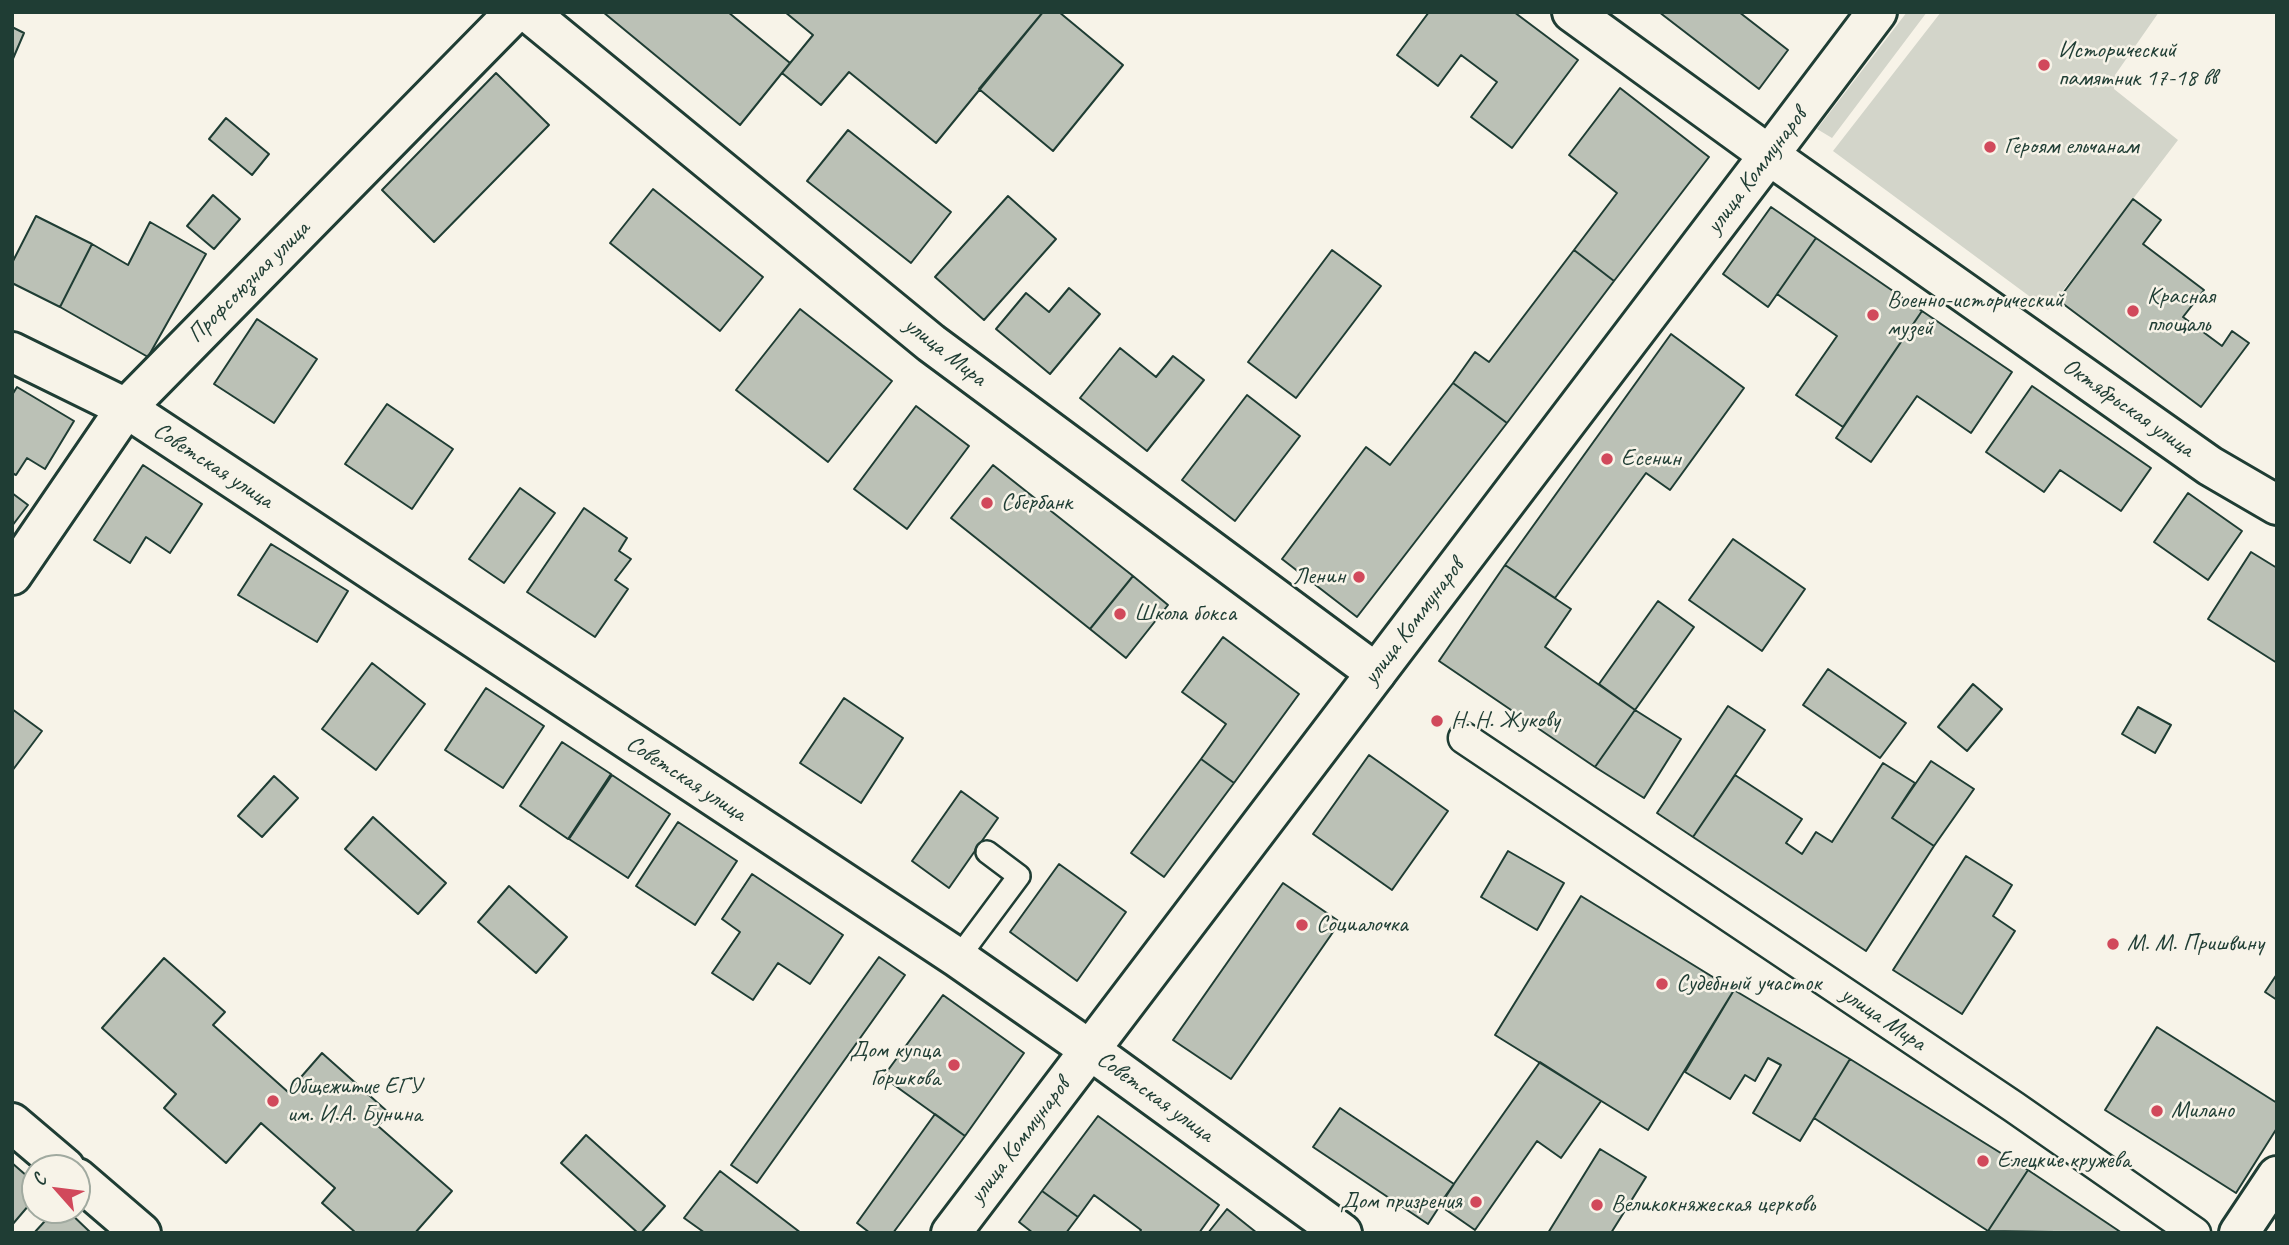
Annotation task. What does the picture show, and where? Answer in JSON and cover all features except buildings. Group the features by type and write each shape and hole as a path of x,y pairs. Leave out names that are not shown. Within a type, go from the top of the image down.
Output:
{"street":[{"name":"Профсоюзная улица","path":"12,575 125,408 515,12"},
{"name":"улица Мира","path":"528,12 931,343 1376,673"},
{"name":"Октябрьская улица","path":"1572,12 1769,155 2210,466 2277,505"},
{"name":"улица Коммунаров","path":"951,1233 1877,12"},
{"name":"Советская улица","path":"12,352 125,408 958,958 1342,1233"},
{"name":"улица Мира","path":"1464,738 2003,1099 2195,1233"},
{"path":"12,1123 49,1154"},
{"path":"2239,1233 2277,1176"},
{"path":"91,1190 141,1233"}],"lane":[{"path":"958,958 1019,876 987,852"}],"shaded area":[{"path":"1907,12 1927,12 1832,138 1817,129"},
{"path":"1941,12 2159,12 2115,75 2114,89 2178,140 2048,310 1833,151"}],"place":[{"name":"Исторический памятник 17-18 вв","path":"2044,65"},
{"name":"Героям ельчанам","path":"1990,147"},
{"name":"Красная площаль","path":"2133,311"},
{"name":"Военно-исторический музей","path":"1873,315"},
{"name":"Есенин","path":"1607,459"},
{"name":"Сбербанк","path":"987,503"},
{"name":"Ленин","path":"1359,577"},
{"name":"Школа бокса","path":"1120,614"},
{"name":"Н. Н. Жукову","path":"1437,721"},
{"name":"Социалочка","path":"1302,925"},
{"name":"М. М. Пришвину","path":"2113,944"},
{"name":"Судебный участок","path":"1662,984"},
{"name":"Дом купца Горшкова","path":"954,1065"},
{"name":"Общежитие ЕГУ им. И.А. Бунина","path":"273,1101"},
{"name":"Милано","path":"2157,1111"},
{"name":"Елецкие кружева","path":"1983,1161"},
{"name":"Дом призрения","path":"1476,1202"},
{"name":"Великокняжеская церковь","path":"1597,1205"}]}
